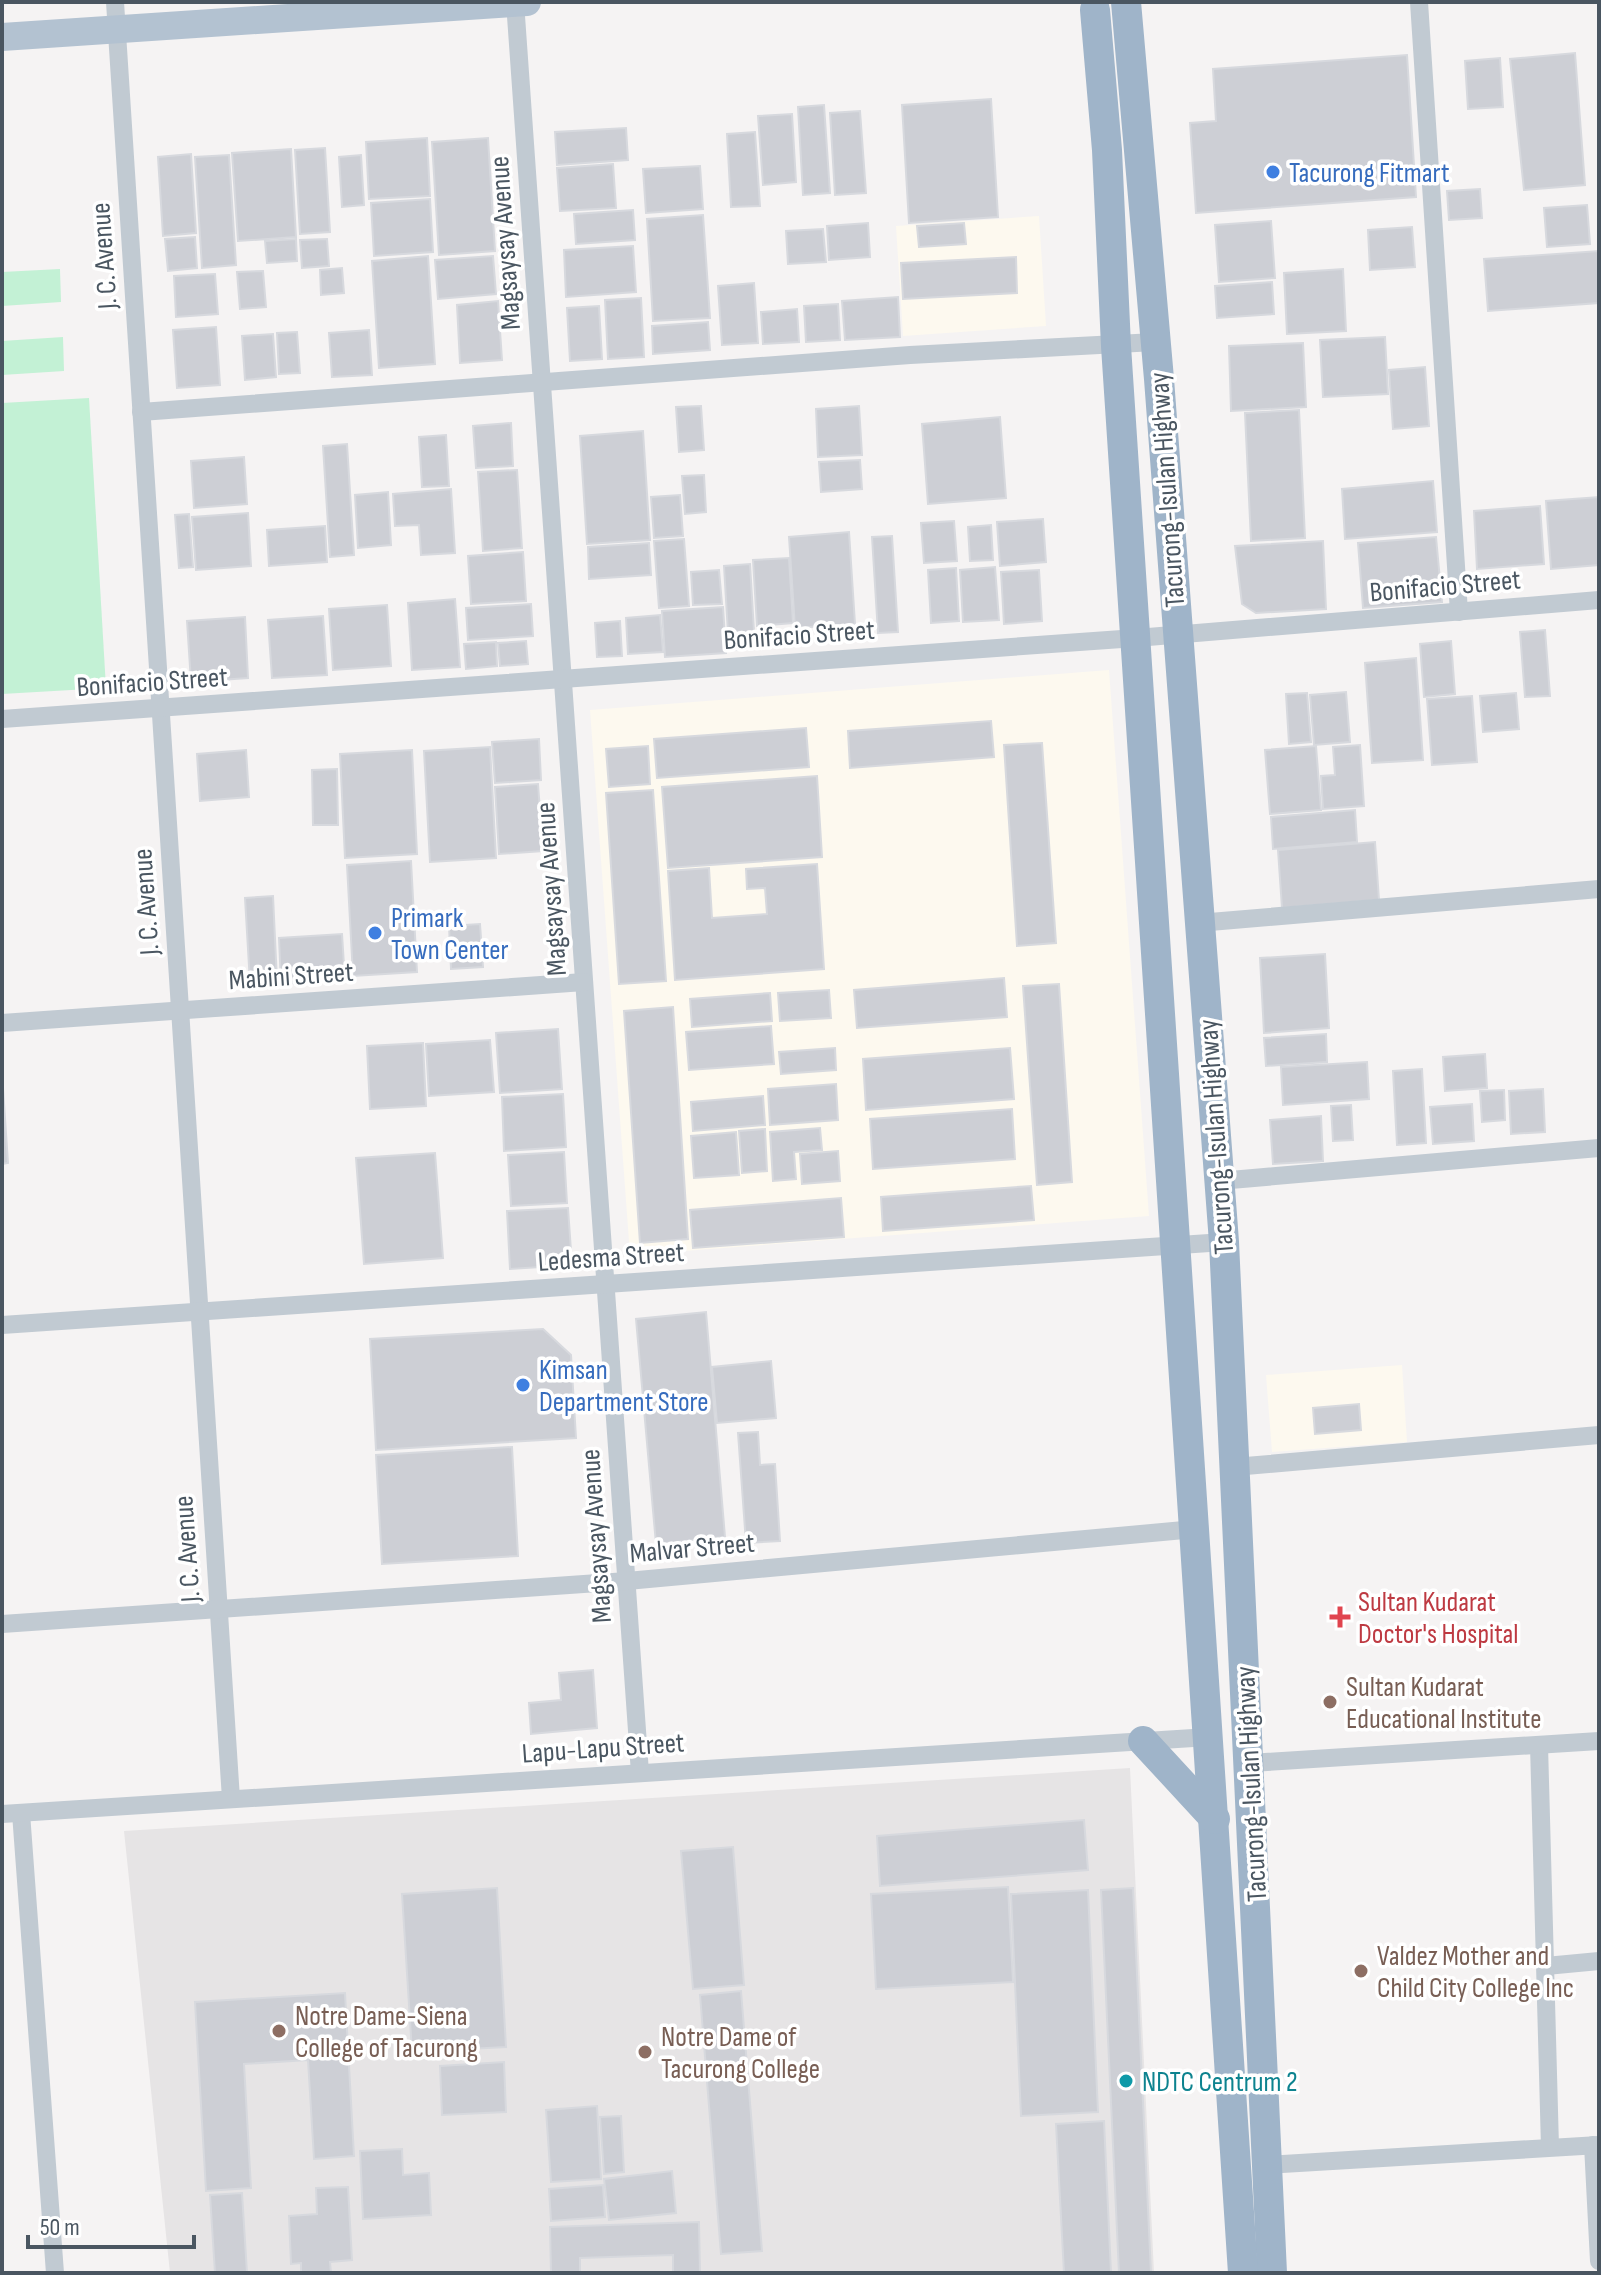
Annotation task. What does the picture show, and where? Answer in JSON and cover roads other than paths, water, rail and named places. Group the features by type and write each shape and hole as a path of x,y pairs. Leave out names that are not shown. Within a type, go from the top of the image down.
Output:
{"highway":[{"path":"1085,6 1111,9 1126,2"},
{"name":"Tacurong-Isulan Highway","path":"1126,2 1224,1242 1272,2273"},
{"name":"Tacurong-Isulan Highway","path":"1085,6 1107,150 1116,346 1243,2273"},
{"path":"1143,1741 1215,1819"}],"main road":[{"path":"2,37 116,15 527,2"}],"street":[{"name":"Magsaysay Avenue","path":"515,2 640,1773"},
{"path":"1419,2 1459,612"},
{"name":"J. C. Avenue","path":"116,15 231,1799"},
{"path":"141,412 910,355 1155,342"},
{"name":"Bonifacio Street","path":"2,719 1136,638 1599,600"},
{"path":"1198,923 1599,889"},
{"name":"Mabini Street","path":"2,1023 584,982"},
{"path":"1219,1181 1599,1148"},
{"name":"Ledesma Street","path":"2,1325 1224,1242"},
{"path":"1234,1467 1599,1435"},
{"name":"Malvar Street","path":"2,1624 627,1581 1195,1529"},
{"name":"Lapu-Lapu Street","path":"2,1814 1209,1737"},
{"path":"1250,1763 1599,1741"},
{"path":"1539,1745 1550,2147"},
{"path":"21,1813 55,2273"},
{"path":"1546,1966 1599,1961"},
{"path":"1266,2165 1596,2145 1599,2261"}],"place":[{"name":"Tacurong Fitmart","path":"1273,172"},
{"name":"Primark Town Center","path":"375,933"},
{"name":"Kimsan Department Store","path":"523,1385"},
{"name":"Sultan Kudarat Doctor's Hospital","path":"1340,1617"},
{"name":"Sultan Kudarat Educational Institute","path":"1330,1702"},
{"name":"Valdez Mother and Child City College Inc","path":"1361,1971"},
{"name":"Notre Dame-Siena College of Tacurong","path":"279,2031"},
{"name":"Notre Dame of Tacurong College","path":"645,2052"},
{"name":"NDTC Centrum 2","path":"1126,2081"}]}
